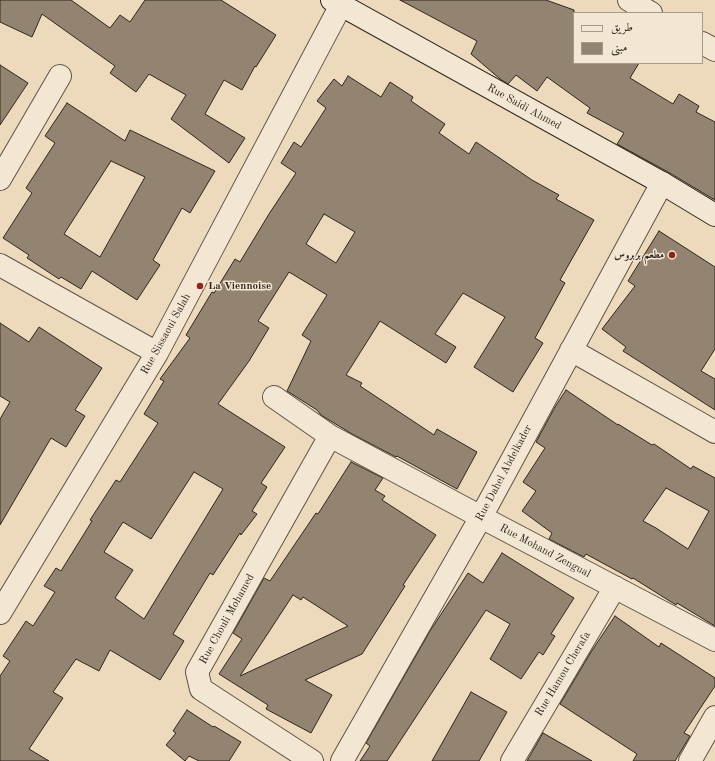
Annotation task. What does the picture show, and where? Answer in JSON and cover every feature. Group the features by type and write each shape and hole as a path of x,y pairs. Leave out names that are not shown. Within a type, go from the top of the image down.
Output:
{"street":[{"path":"629,0 649,12"},
{"name":"Rue Saidi Ahmed","path":"337,3 662,183 715,215"},
{"name":"Rue Sissaoui Salah","path":"0,613 157,353 337,3"},
{"path":"703,44 715,50"},
{"path":"0,179 60,76"},
{"name":"Rue Dahel Abdelkader","path":"342,761 481,517 662,183"},
{"path":"0,265 157,353"},
{"path":"571,350 715,432"},
{"name":"Rue Mohand Zengual","path":"274,397 330,436 715,640"},
{"name":"Rue Chouli Mohamed","path":"312,761 201,689 197,672 330,436"},
{"name":"Rue Hamou Cherafa","path":"512,761 615,587"},
{"path":"690,761 715,717"}],"building":[{"path":"0,0 71,0 110,28 120,15 130,22 145,0 221,0 276,35 256,67 255,66 242,90 224,80 205,114 245,138 229,163 171,119 186,95 149,74 136,92 110,73 115,66 42,14 32,37 0,22"},
{"path":"400,0 546,0 574,10 573,64 638,64 630,78 673,104 679,94 699,106 696,112 715,122 715,200 617,144 624,133 587,113 590,108 547,77 537,91 516,75 508,84 500,79 471,54 477,41"},
{"path":"0,65 28,83 0,125"},
{"path":"348,76 381,97 390,82 413,97 411,101 445,124 439,133 469,154 476,142 532,180 559,195 556,199 594,220 560,280 565,283 535,338 543,343 513,392 474,367 505,317 463,293 435,334 456,347 446,363 380,321 346,375 362,383 360,386 434,435 437,429 477,452 457,489 397,456 396,457 352,434 321,415 317,410 287,391 311,341 302,335 327,295 289,272 258,321 269,328 249,361 218,404 285,447 261,483 267,487 252,511 257,514 241,535 240,533 213,575 210,573 173,634 184,641 160,680 110,650 99,671 76,659 53,692 63,698 29,749 49,761 0,761 0,676 10,661 3,656 26,621 33,626 55,592 44,586 56,568 61,571 92,521 90,520 116,480 120,482 158,423 144,414 164,381 160,379 190,338 186,335 212,292 214,293 235,259 240,262 296,173 281,163 294,142 301,147 326,108 317,101 334,79 342,86","holes":["324,214 355,232 336,263 306,244","194,472 223,489 144,619 115,598 133,570 104,552 123,522 151,539"]},
{"path":"67,103 125,141 130,130 215,171 190,213 182,208 153,260 160,265 137,300 92,271 81,289 61,277 59,279 27,258 29,255 3,238 32,193 26,188 55,143 45,136","holes":["111,161 145,177 100,257 64,234"]},
{"path":"659,231 715,267 715,349 701,371 715,379 715,410 623,351 626,347 602,329 635,286 628,281"},
{"path":"0,323 29,342 39,327 102,368 75,410 85,416 66,447 51,438 0,525 0,419 10,402 0,396"},
{"path":"566,390 618,425 652,445 654,444 691,469 693,466 715,478 715,626 677,603 676,605 633,578 632,579 586,554 584,557 549,539 552,533 522,511 536,491 523,482 545,448 536,442","holes":["666,488 709,511 688,549 643,521"]},
{"path":"351,462 383,478 375,490 385,496 382,500 436,535 403,585 405,586 362,654 305,680 332,695 311,733 266,709 268,705 219,674 242,639 233,633 264,578 270,581 316,513 318,514","holes":["293,595 301,600 303,597 348,626 240,676"]},
{"path":"502,553 574,598 551,634 555,636 543,655 539,652 521,679 490,659 510,624 486,610 387,761 360,761 370,746 366,743 430,631 468,573 483,583"},
{"path":"615,616 659,647 661,643 715,678 715,686 684,733 690,736 675,761 633,761 637,754 560,704 591,652"},
{"path":"471,692 507,712 479,761 432,761"},
{"path":"187,710 213,727 214,726 241,742 229,761 199,761 189,756 185,761 166,745 176,733 173,731"},
{"path":"543,733 592,761 527,761"}],"place":[{"name":"مطعم بربروس","path":"672,255"},
{"name":"La Viennoise","path":"200,286"}]}
